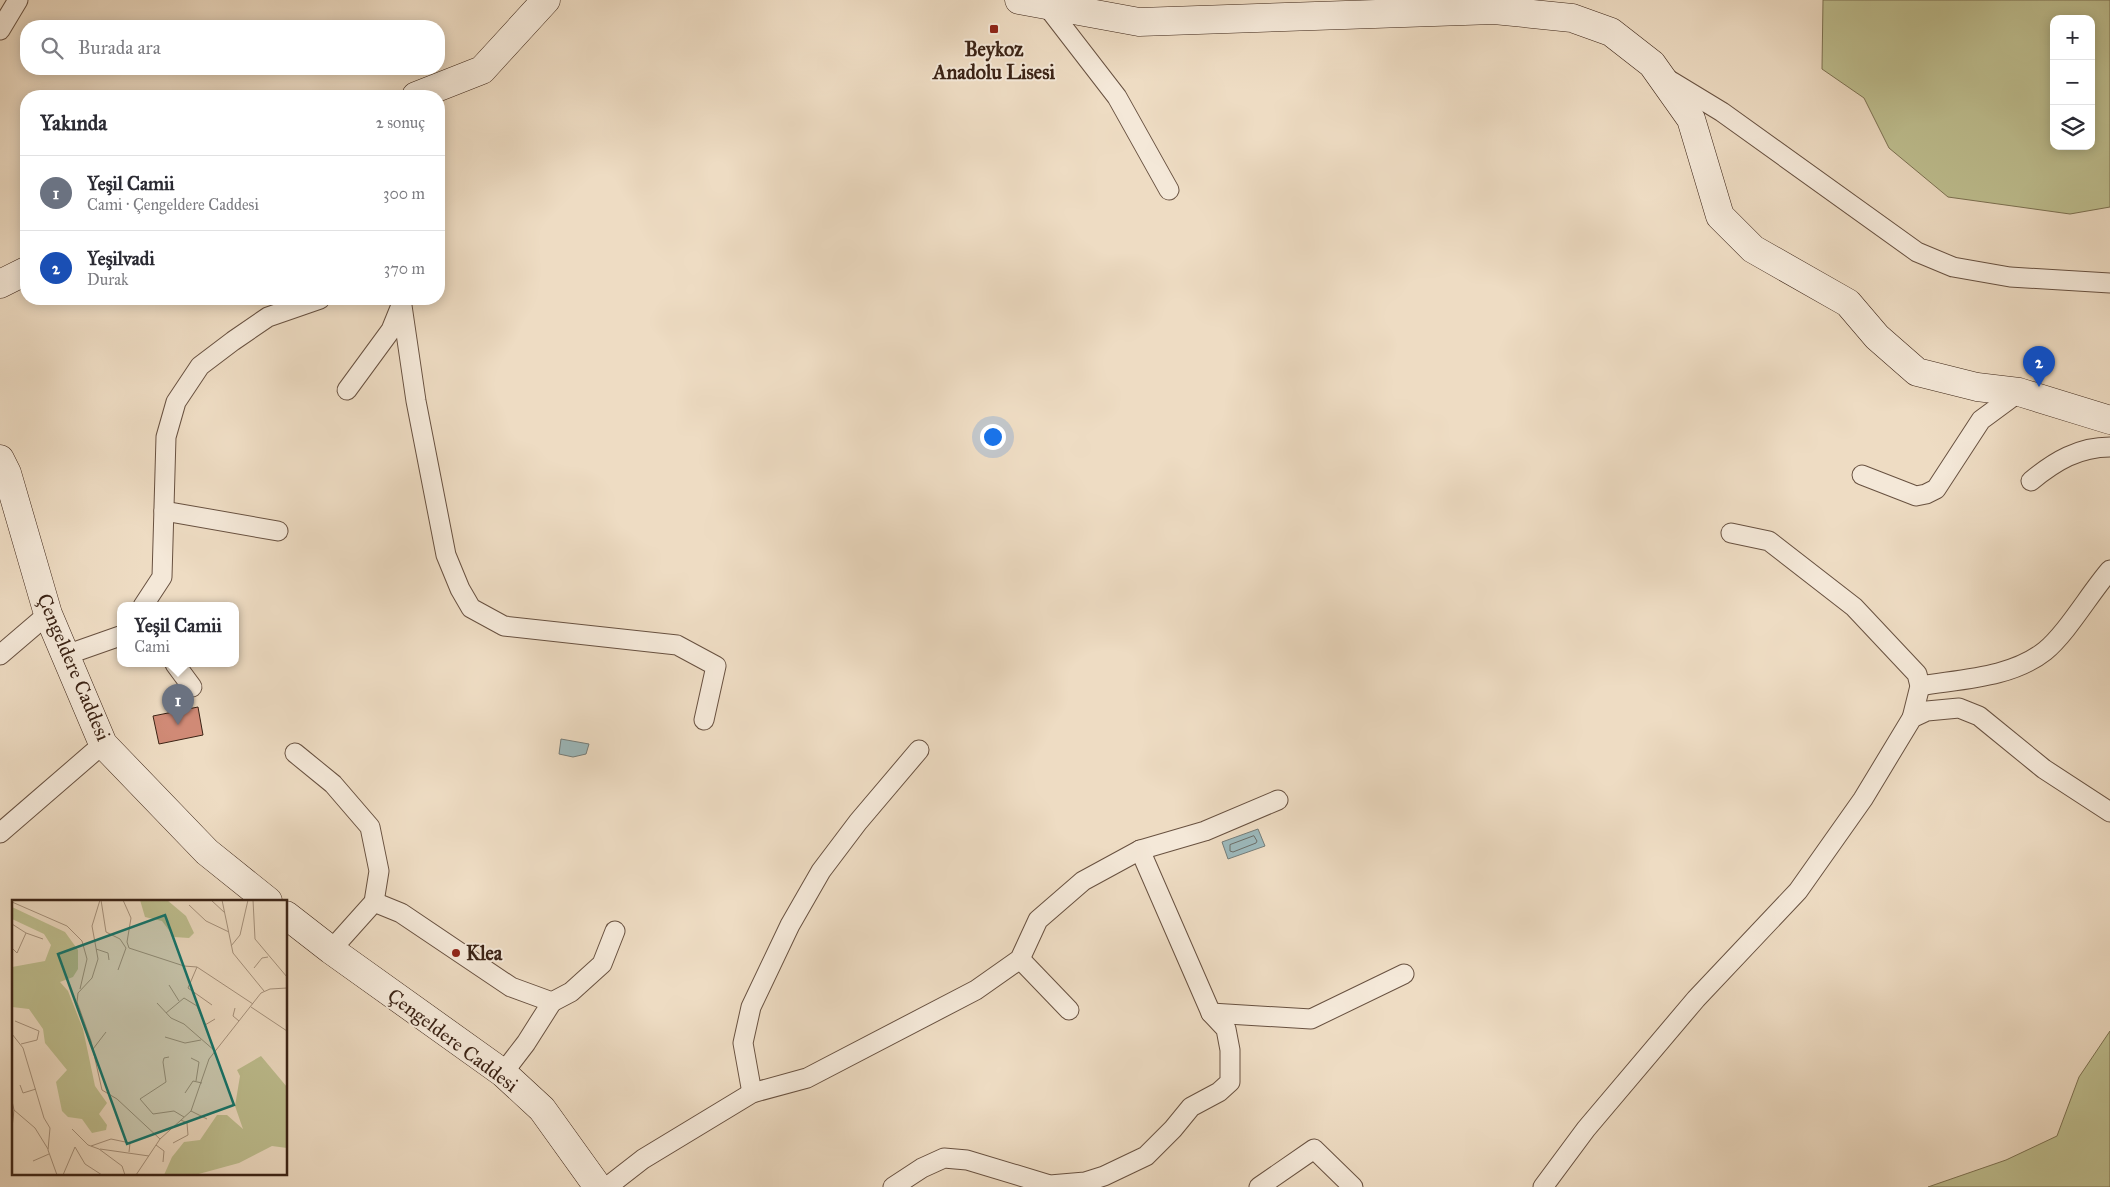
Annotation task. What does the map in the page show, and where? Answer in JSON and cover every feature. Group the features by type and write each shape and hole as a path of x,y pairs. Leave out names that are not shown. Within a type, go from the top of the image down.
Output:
{"street":[{"path":"0,30 18,0"},
{"path":"431,90 482,70 546,0"},
{"path":"1019,0 1139,22 1494,10 1572,18 1611,32 1652,64 1691,119 1720,216 1753,249 1848,303 1877,337 1917,372 1977,387 2019,392 2110,420"},
{"path":"1046,5 1117,98 1170,190"},
{"path":"1659,74 1722,112 1917,252 1953,267 2010,277 2110,283"},
{"path":"0,284 20,274"},
{"path":"146,602 162,577 166,438 176,402 200,366 268,317 303,305"},
{"path":"347,390 391,330 400,305"},
{"path":"403,305 416,401 446,555 460,589 471,608 504,626 676,645 716,666 704,720"},
{"path":"1862,475 1916,496 1936,489 1981,420 2019,392"},
{"path":"2031,480 2064,457 2095,447 2110,447"},
{"name":"Çengeldere Caddesi","path":"0,459 7,473 48,614 103,744 207,852 267,900"},
{"path":"164,511 278,530"},
{"path":"1543,1187 1586,1129 1696,999 1798,891 1863,799 1912,718 1920,686 1916,674 1854,607 1769,542 1731,533"},
{"path":"1920,686 1995,673 2028,663 2046,650 2110,570"},
{"path":"0,656 48,614"},
{"path":"66,655 117,637"},
{"path":"177,667 192,687"},
{"path":"1912,718 1927,711 1959,708 1979,716 2044,769 2110,812"},
{"path":"0,833 103,744"},
{"path":"752,1093 743,1043 751,1006 790,925 821,871 858,822 919,750"},
{"path":"295,753 333,784 370,827 379,871 374,902 331,950"},
{"path":"607,1187 643,1159 752,1093 807,1078 976,990 1020,960 1038,920 1083,881 1140,850 1205,831 1278,800"},
{"path":"894,1187 922,1168 944,1158 967,1160 1050,1185 1085,1182 1104,1176 1146,1156 1190,1107 1219,1092 1230,1082 1230,1050 1226,1029 1211,1013 1140,850"},
{"path":"374,902 401,912 511,987 552,1002"},
{"name":"Çengeldere Caddesi","path":"288,917 331,950 503,1073 542,1109 598,1187"},
{"path":"503,1073 526,1043 552,1002 571,992 602,964 615,931"},
{"path":"1020,960 1069,1010"},
{"path":"1211,1013 1311,1019 1404,974"},
{"path":"1259,1187 1314,1149 1353,1187"}],"green space":[{"path":"1823,0 2110,0 2110,207 2070,214 1948,197 1889,148 1864,98 1822,69"},
{"path":"2110,1031 2110,1187 1928,1187 2006,1160 2057,1136 2079,1077"}],"water":[{"path":"561,739 589,744 586,754 573,757 559,754"},
{"path":"1258,829 1265,846 1228,859 1222,842"}],"building":[{"path":"198,707 203,735 159,744 153,716"}],"place":[{"name":"Beykoz Anadolu Lisesi","path":"994,29"},
{"name":"Yeşilvadi","path":"2039,387"},
{"name":"Yeşil Camii","path":"178,725"},
{"name":"Klea","path":"456,953"}]}
